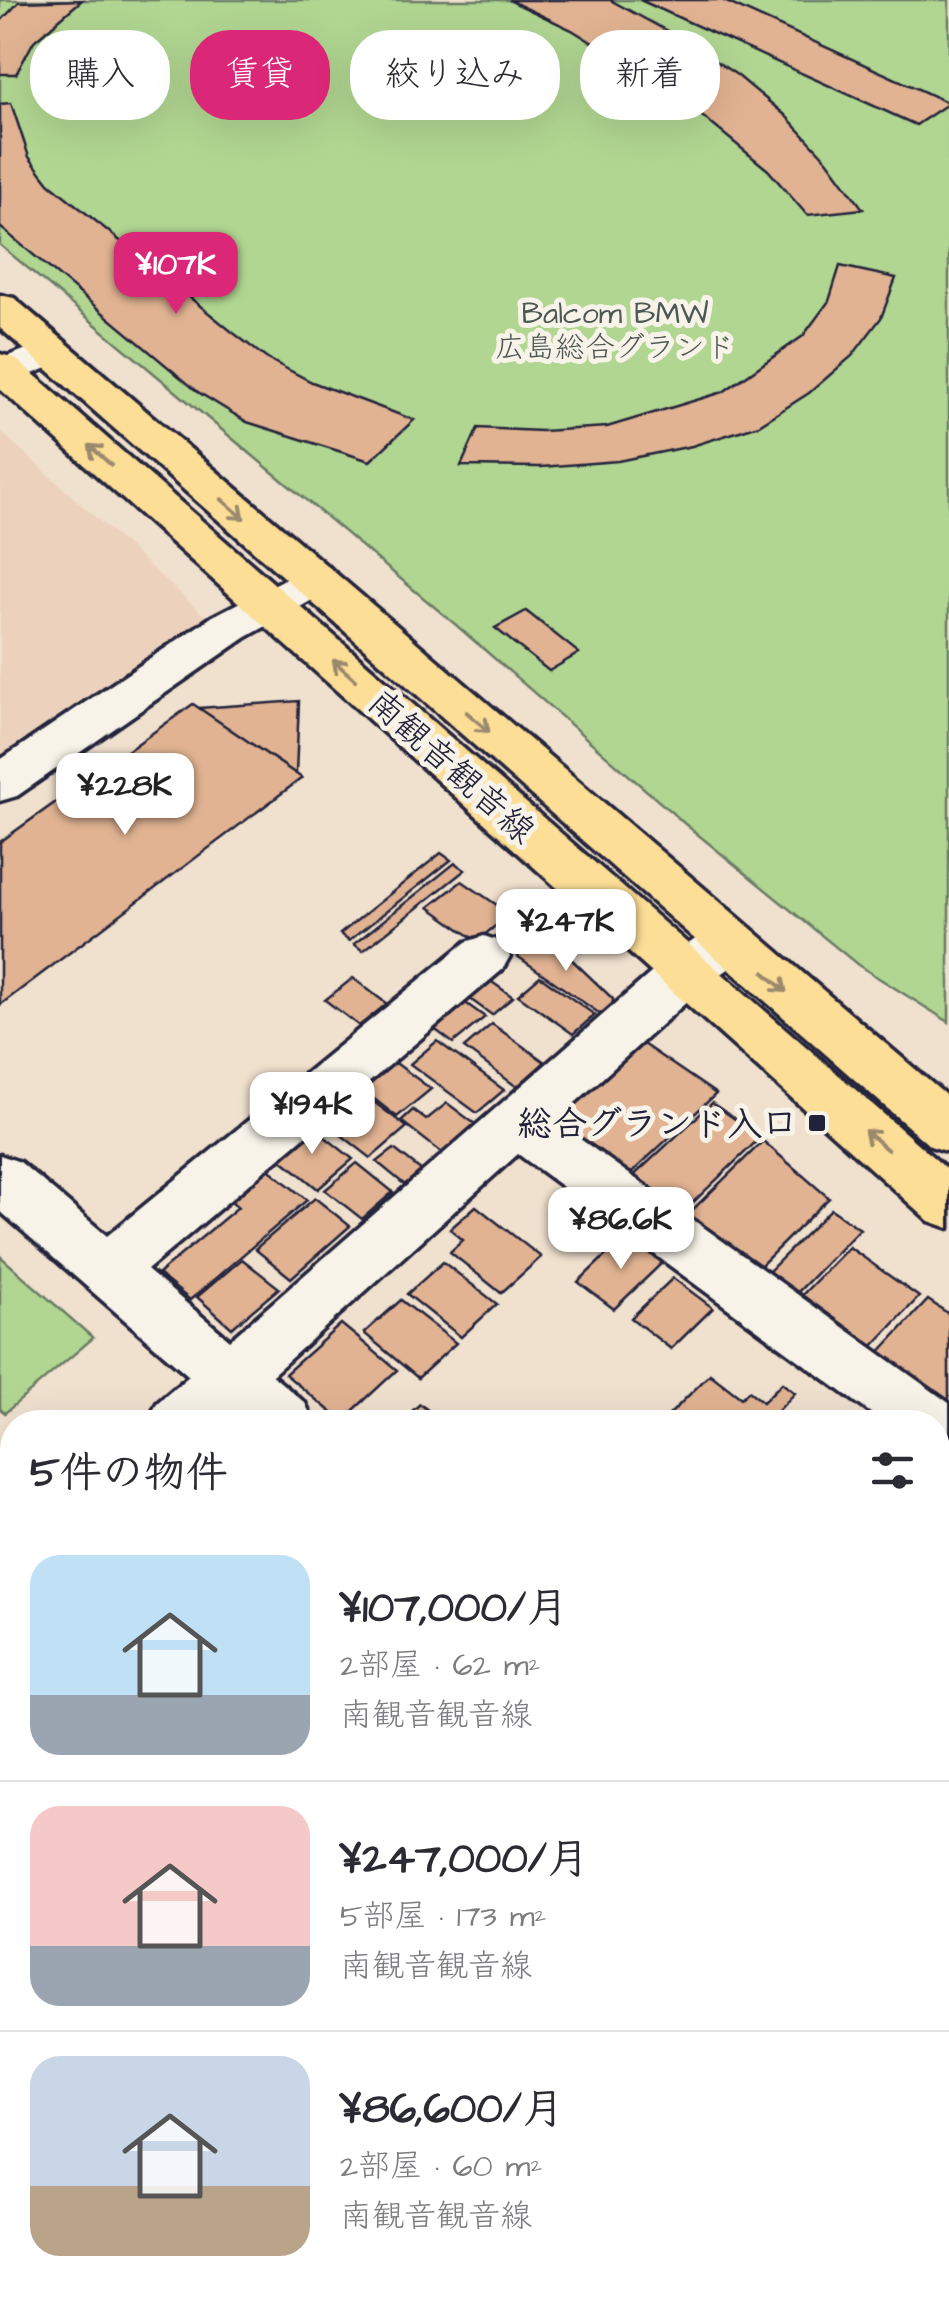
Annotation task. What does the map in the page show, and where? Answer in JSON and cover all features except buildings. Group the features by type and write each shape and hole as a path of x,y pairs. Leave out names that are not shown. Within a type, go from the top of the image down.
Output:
{"main road":[{"name":"南観音観音線","path":"0,308 314,579 707,957 949,1205"},
{"name":"南観音観音線","path":"2,371 269,604 707,957 949,1130"}],"street":[{"path":"2,371 52,352"},
{"path":"0,784 229,627 314,579"},
{"path":"106,1271 484,956"},
{"path":"192,1410 707,957"},
{"path":"518,1124 912,1410"},
{"path":"0,1178 270,1410"}],"shaded area":[{"path":"0,431 206,617 204,624 0,763"}],"green space":[{"name":"Balcom BMW 広島総合グランド","path":"0,0 949,0 949,1022 858,965 685,824 456,625 0,245"},
{"path":"0,1256 93,1338 9,1410 0,1409"}],"place":[{"name":"総合グランド入口","path":"817,1123"}]}
